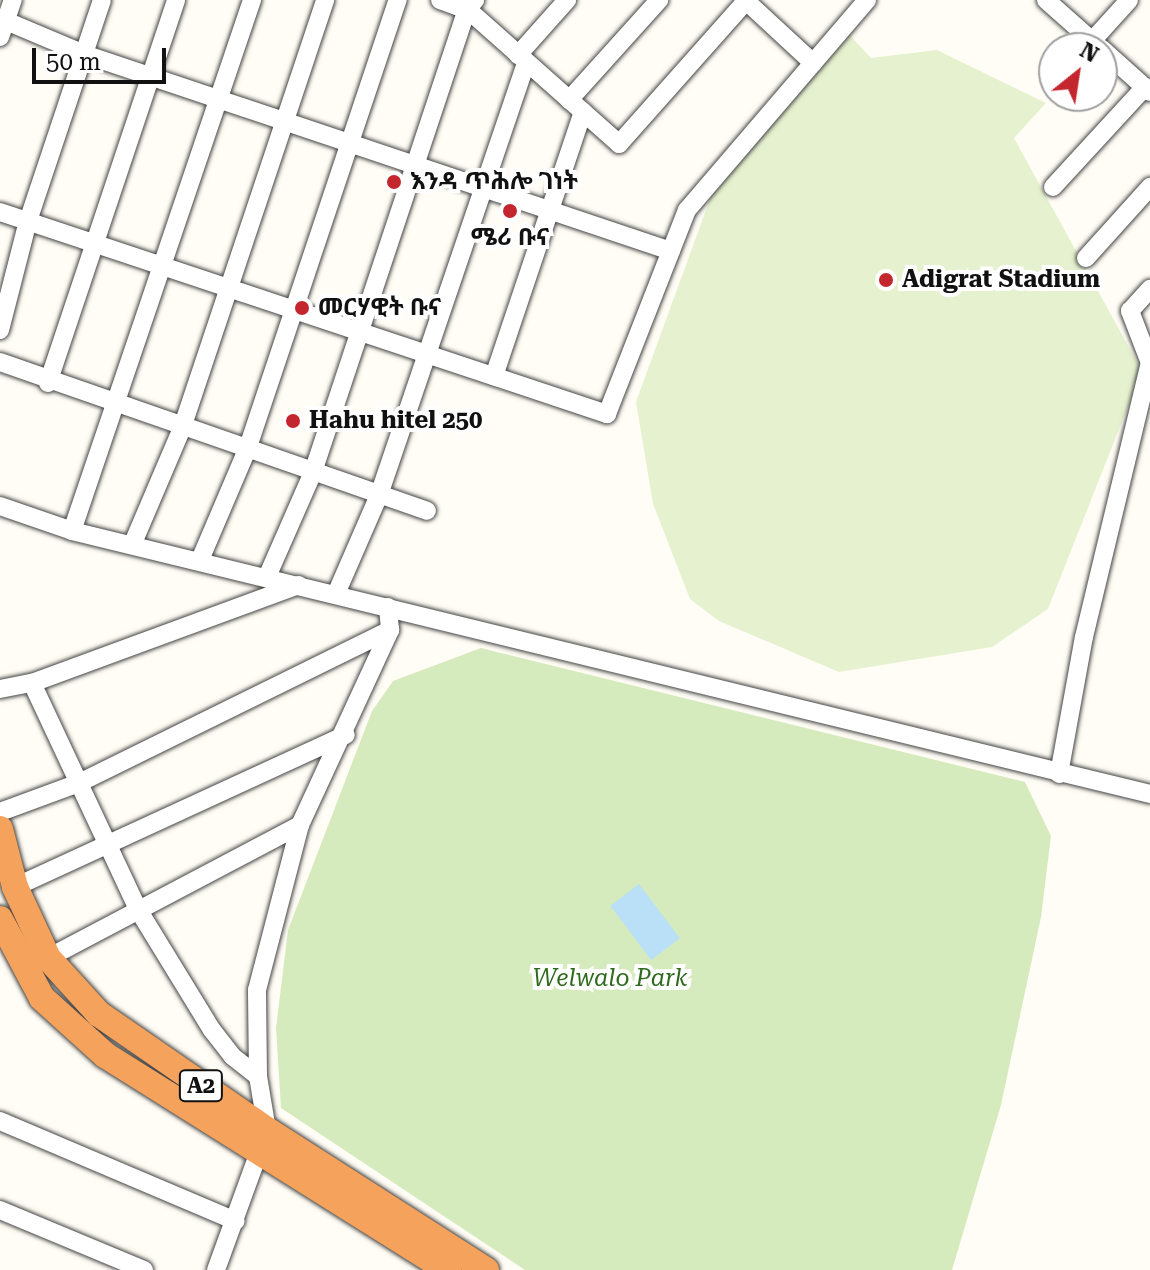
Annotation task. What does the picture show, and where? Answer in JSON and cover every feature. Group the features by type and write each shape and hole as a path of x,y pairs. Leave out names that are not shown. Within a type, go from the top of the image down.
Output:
{"highway":[{"name":"A2","path":"0,829 15,887 48,958 99,1014 265,1143 448,1270"},
{"name":"A2","path":"0,919 42,998 71,1028 486,1270"}],"street":[{"path":"13,0 3,29 671,251"},
{"path":"0,330 28,221 102,0"},
{"path":"48,383 176,0"},
{"path":"72,531 252,0"},
{"path":"133,543 182,428 325,0"},
{"path":"200,560 247,450 398,0"},
{"path":"440,0 466,3 522,58 619,144 746,0 813,63"},
{"path":"336,594 379,495 482,189 522,58 567,0"},
{"path":"494,376 549,211 576,106 659,0"},
{"path":"0,212 607,414 687,210 867,0"},
{"path":"1046,0 1082,32"},
{"path":"1107,32 1129,0"},
{"path":"267,577 313,472 466,3"},
{"path":"1053,187 1147,89 1118,64"},
{"path":"1086,258 1150,187"},
{"path":"1059,774 1084,637 1150,363 1130,311 1150,289"},
{"path":"0,362 48,383 427,511"},
{"path":"0,506 72,531 133,543 1150,794"},
{"path":"0,689 32,683 299,585"},
{"path":"216,1270 265,1143 258,1076 257,990 300,825 346,735 390,630 388,607"},
{"path":"0,812 79,783 390,630"},
{"path":"32,683 139,911 212,1030 232,1056 258,1076"},
{"path":"15,887 106,842 346,735"},
{"path":"48,958 300,825"},
{"path":"0,1121 236,1221"},
{"path":"0,1210 144,1270"}],"green space":[{"name":"Adigrat Stadium","path":"846,31 871,58 937,50 1038,99 1038,112 1014,138 1142,371 1048,609 992,647 839,672 719,621 690,599 653,504 636,402 714,188"},
{"name":"Welwalo Park","path":"481,648 1025,782 1051,836 1041,917 1001,1105 952,1270 525,1270 281,1108 276,1028 288,930 372,711 393,681"}],"water":[{"path":"639,884 680,938 651,960 610,906"}],"place":[{"name":"እንዳ ጥሕሎ ገነት","path":"394,182"},
{"name":"ሜሪ ቡና","path":"510,211"},
{"name":"Adigrat Stadium","path":"886,280"},
{"name":"መርሃዊት ቡና","path":"302,308"},
{"name":"Hahu hitel 250","path":"293,421"}]}
